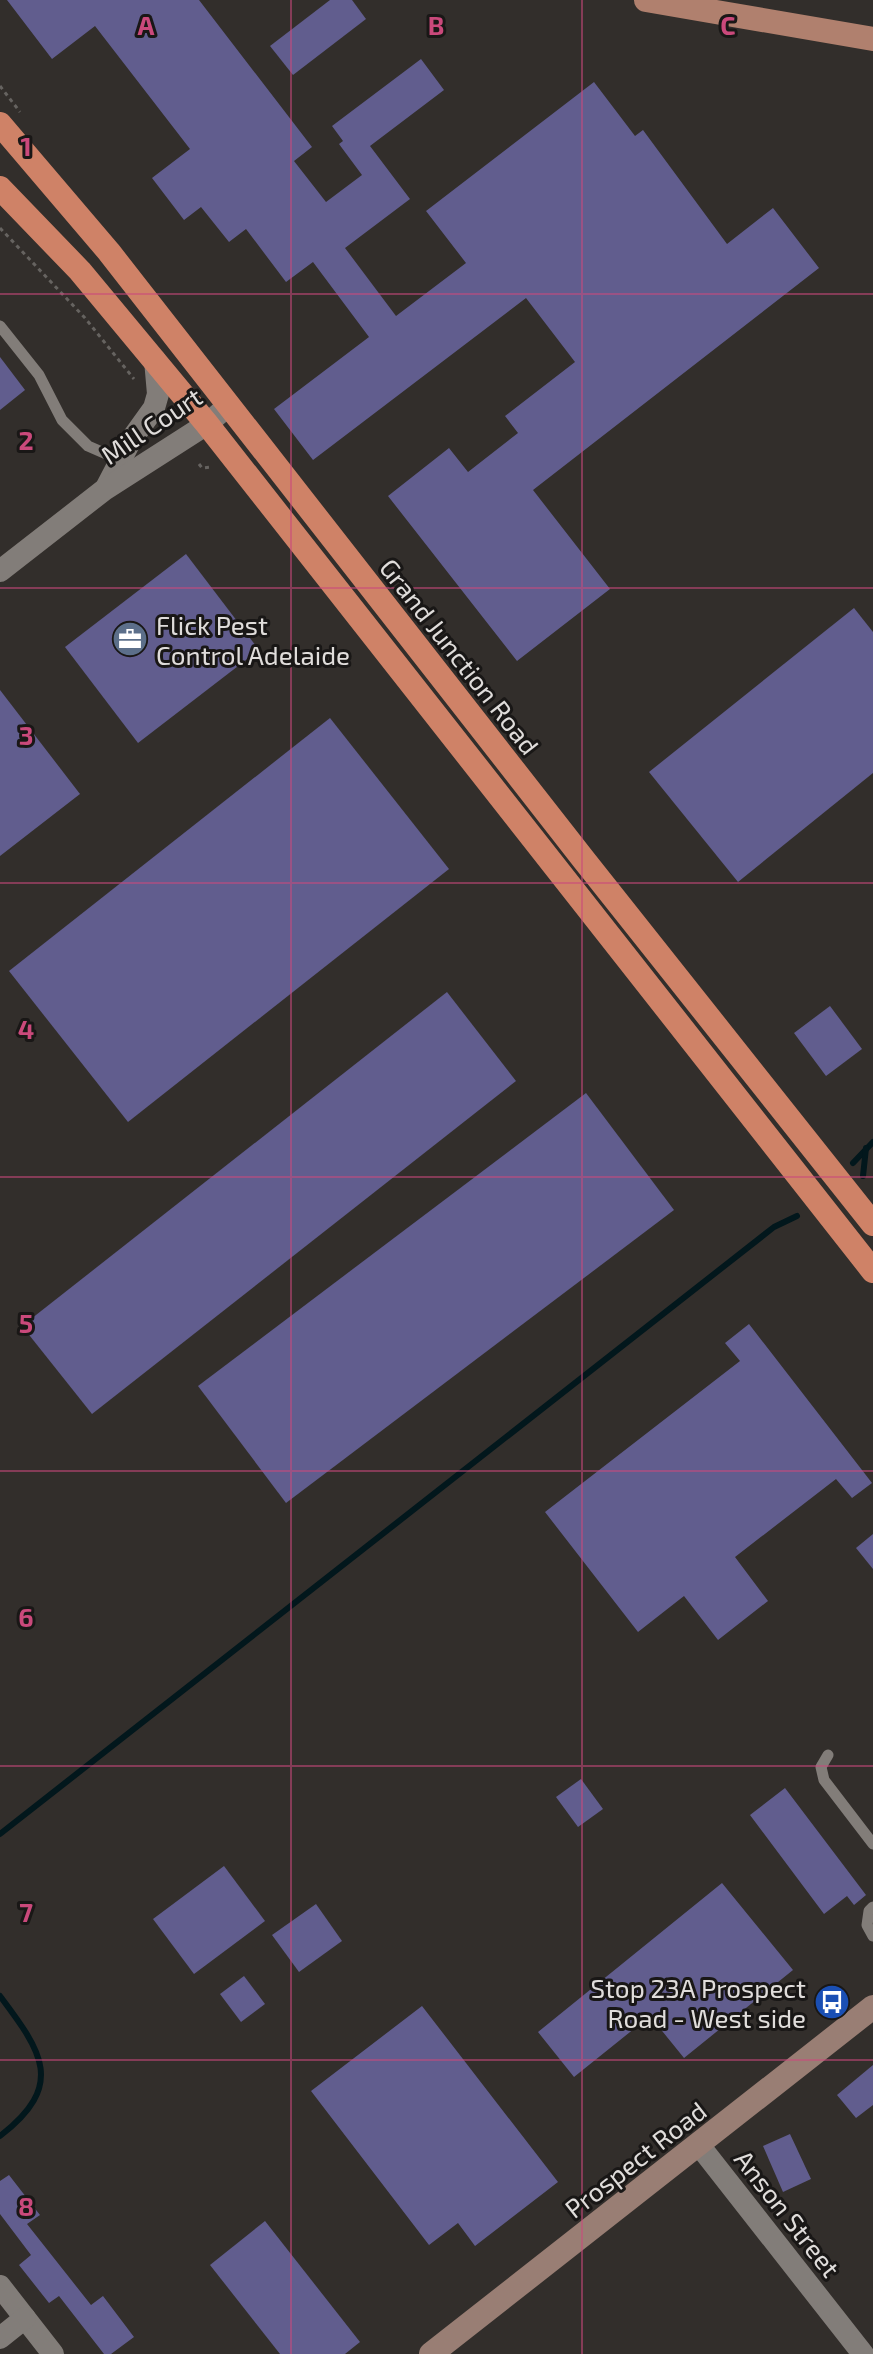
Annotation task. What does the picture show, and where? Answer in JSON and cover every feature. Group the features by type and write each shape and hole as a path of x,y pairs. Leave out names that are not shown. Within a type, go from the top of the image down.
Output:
{"highway":[{"name":"Grand Junction Road","path":"0,124 109,252 584,860 871,1216"},
{"name":"Grand Junction Road","path":"0,188 80,271 207,424 873,1271"},
{"path":"564,875 584,860"}],"main road":[{"path":"646,0 873,39"},
{"name":"Prospect Road","path":"431,2354 873,2007"}],"street":[{"name":"Mill Court","path":"104,490 131,440 154,408 158,394 155,360"},
{"name":"Mill Court","path":"0,571 104,490 207,424 229,405"},
{"path":"844,1233 871,1216"},
{"name":"Anson Street","path":"699,2145 863,2354"},
{"path":"0,2286 53,2354"},
{"path":"0,2338 25,2318"}],"lane":[{"path":"0,326 39,375 62,420 88,446 120,460"},
{"path":"828,1755 821,1767 824,1780 873,1844"},
{"path":"873,1907 869,1911 867,1925 873,1936"}],"path":[{"path":"0,228 85,318 141,389"}],"building":[{"path":"7,0 199,0 312,147 294,161 326,202 362,175 339,144 343,141 332,126 421,59 444,90 370,146 410,199 345,248 396,316 466,263 426,211 594,82 635,136 643,130 727,244 773,208 819,268 533,490 610,589 517,661 388,496 449,448 468,472 518,433 505,416 575,362 526,298 313,460 274,409 369,337 313,262 286,282 246,229 229,242 201,207 184,220 152,178 190,149 95,26 52,59"},
{"path":"330,0 352,0 366,19 293,75 270,46"},
{"path":"0,357 25,390 0,410"},
{"path":"186,554 259,650 138,743 65,647"},
{"path":"854,608 873,632 873,773 738,882 649,772"},
{"path":"0,690 80,794 0,856"},
{"path":"330,718 449,869 128,1122 9,971"},
{"path":"447,992 516,1081 92,1414 22,1326"},
{"path":"830,1006 862,1049 826,1076 794,1033"},
{"path":"586,1093 674,1210 286,1503 198,1386"},
{"path":"749,1324 872,1483 852,1498 836,1479 735,1557 768,1601 718,1640 684,1596 638,1632 545,1512 740,1361 725,1343"},
{"path":"873,1534 873,1569 856,1548"},
{"path":"581,1779 603,1809 578,1827 556,1797"},
{"path":"785,1788 866,1895 854,1905 847,1896 824,1914 750,1815"},
{"path":"224,1866 265,1921 194,1974 153,1919"},
{"path":"722,1883 793,1970 684,2058 650,2016 574,2077 538,2032"},
{"path":"316,1904 342,1941 299,1972 272,1935"},
{"path":"244,1976 265,2004 241,2022 220,1994"},
{"path":"422,2006 558,2182 475,2246 458,2223 429,2245 311,2091"},
{"path":"873,2065 873,2105 856,2118 837,2095"},
{"path":"790,2134 811,2179 783,2192 763,2146"},
{"path":"9,2175 40,2215 27,2224 91,2305 103,2296 134,2337 111,2354 104,2354 59,2296 49,2303 19,2265 31,2255 0,2214 0,2181"},
{"path":"265,2221 360,2342 345,2354 280,2354 210,2265"}],"waterway":[{"path":"853,1163 873,1142"},
{"path":"863,1176 866,1148"},
{"path":"0,1834 774,1227 797,1216"},
{"path":"0,1996 27,2034 40,2068 40,2084 34,2100 21,2118 0,2136"}],"place":[{"name":"Flick Pest Control Adelaide","path":"130,639"},
{"name":"Stop 23A Prospect Road - West side","path":"832,2002"}]}
